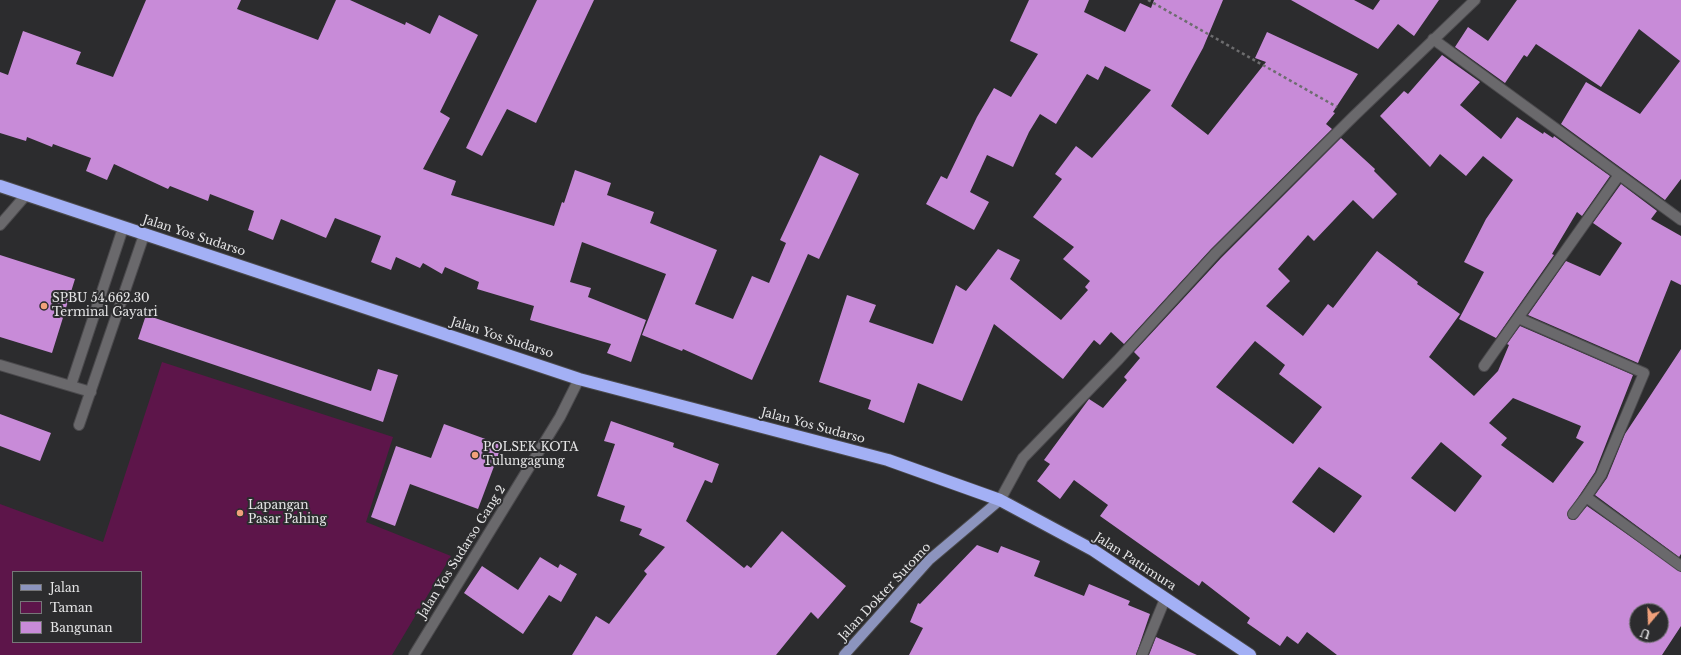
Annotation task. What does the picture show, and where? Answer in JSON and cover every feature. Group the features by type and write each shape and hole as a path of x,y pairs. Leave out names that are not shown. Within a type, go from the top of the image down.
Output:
{"highway":[{"name":"Jalan Yos Sudarso","path":"0,186 579,379 888,460 1000,500"},
{"name":"Jalan Pattimura","path":"1000,500 1093,550 1250,655"}],"main road":[{"name":"Jalan Dokter Sutomo","path":"844,655 929,560 1000,500"}],"street":[{"path":"1000,500 1023,458 1118,360 1216,253 1354,116 1475,0"},
{"path":"1433,39 1681,220"},
{"path":"1484,366 1619,175"},
{"path":"0,226 26,195"},
{"path":"71,385 123,228"},
{"path":"79,425 144,234"},
{"path":"1518,318 1644,373 1601,475 1573,514"},
{"path":"0,365 91,392"},
{"name":"Jalan Yos Sudarso Gang 2","path":"414,655 560,417 579,379"},
{"path":"1586,497 1681,566"},
{"path":"1142,655 1165,599"}],"path":[{"path":"1148,0 1354,116"}],"green space":[{"name":"Lapangan Pasar Pahing","path":"162,362 393,437 366,522 451,556 392,655 0,655 0,504 103,542"}],"building":[{"path":"146,0 241,0 237,9 318,40 336,0 350,0 405,25 406,22 430,34 439,15 478,35 440,112 450,118 423,169 456,181 451,195 554,226 562,202 564,203 575,170 611,183 607,195 654,212 650,223 717,250 695,304 733,319 752,276 769,283 786,243 780,240 820,155 859,174 819,259 808,254 752,380 683,349 682,351 642,335 666,274 582,242 570,282 591,288 588,297 646,320 631,362 607,353 611,344 530,320 534,306 477,289 479,282 445,267 442,274 423,263 420,268 396,257 391,270 371,262 381,236 335,218 326,238 281,219 273,240 248,230 254,211 210,194 208,201 170,186 168,189 114,164 107,180 86,171 91,158 53,144 52,147 27,137 26,141 0,133 0,72 8,75 23,31 81,52 76,64 113,77"},
{"path":"537,0 594,0 536,123 507,109 482,156 466,148"},
{"path":"1029,0 1089,0 1084,12 1125,32 1140,3 1151,8 1154,0 1223,0 1203,48 1171,106 1208,135 1266,62 1255,58 1267,32 1358,74 1333,112 1335,113 1326,124 1332,129 1211,249 1124,344 1111,332 1100,345 1094,340 1063,379 994,324 962,401 918,383 904,423 868,409 871,400 819,382 847,295 876,305 869,322 933,344 956,285 966,291 998,249 1020,260 1010,279 1061,320 1088,290 1085,287 1090,281 1063,259 1074,247 1033,217 1062,179 1055,174 1076,146 1092,158 1151,90 1105,66 1098,80 1087,74 1056,124 1040,114 1029,132 1013,167 987,155 970,192 989,202 974,230 926,204 941,176 947,179 977,117 994,88 1011,97 1038,54 1010,41"},
{"path":"1291,0 1354,0 1373,10 1380,0 1439,0 1414,36 1398,24 1378,49"},
{"path":"1517,0 1681,0 1681,179 1665,200 1561,124 1586,82 1640,114 1680,61 1639,29 1601,87 1536,44 1527,57 1524,55 1505,83 1455,47 1468,27 1488,41"},
{"path":"1442,55 1480,82 1460,105 1501,139 1517,117 1543,134 1544,132 1553,138 1554,136 1610,176 1582,216 1577,212 1552,254 1554,255 1496,338 1459,319 1484,272 1464,262 1486,219 1513,180 1483,156 1466,176 1440,154 1430,167 1380,116 1404,91 1408,94"},
{"path":"1341,138 1375,169 1374,171 1397,194 1373,219 1353,200 1314,241 1308,235 1278,269 1290,281 1266,306 1303,336 1328,304 1333,308 1377,251 1418,282 1417,284 1460,314 1429,357 1474,396 1498,371 1509,345 1507,344 1520,326 1633,375 1595,472 1567,514 1569,519 1575,520 1587,506 1681,572 1681,626 1662,655 1337,655 1307,632 1298,644 1287,636 1280,646 1247,623 1250,618 1202,581 1199,586 1100,516 1108,505 1074,480 1060,499 1037,481 1050,464 1044,460 1089,399 1103,408 1127,380 1124,377 1140,358 1134,352 1221,258","holes":["1255,341 1285,365 1279,374 1322,407 1293,444 1216,387","1513,398 1581,426 1576,438 1584,442 1553,483 1501,445 1507,438 1489,423","1441,442 1482,476 1455,512 1411,478","1319,467 1362,496 1334,533 1292,502"]},
{"path":"1621,184 1657,211 1651,219 1681,236 1681,285 1671,280 1638,363 1528,315 1566,261 1600,276 1622,243 1593,223"},
{"path":"0,255 75,279 52,353 0,337"},
{"path":"146,315 371,391 378,369 398,375 383,422 138,339"},
{"path":"1681,349 1681,554 1679,557 1595,495 1607,478 1625,434"},
{"path":"0,414 51,433 40,461 0,446"},
{"path":"611,421 674,443 673,447 719,464 712,483 705,480 686,521 744,568 747,565 751,568 782,531 846,586 818,619 811,612 776,655 572,655 596,616 609,624 647,574 644,571 665,547 639,535 642,529 620,521 625,506 597,496 615,444 604,441"},
{"path":"444,424 502,445 478,509 410,484 395,526 371,517 396,446 431,458"},
{"path":"977,545 998,553 1001,546 1040,561 1034,576 1084,596 1089,584 1130,601 1128,605 1150,614 1136,655 909,655 923,628 910,622 918,603 920,604"},
{"path":"540,557 558,568 560,564 577,574 561,602 549,595 523,634 464,593 482,566 518,590"},
{"path":"1156,637 1197,655 1149,655"}],"place":[{"name":"SPBU 54.662.30 Terminal Gayatri","path":"44,306"},
{"name":"POLSEK KOTA Tulungagung","path":"475,455"},
{"name":"Lapangan Pasar Pahing","path":"240,513"}]}
